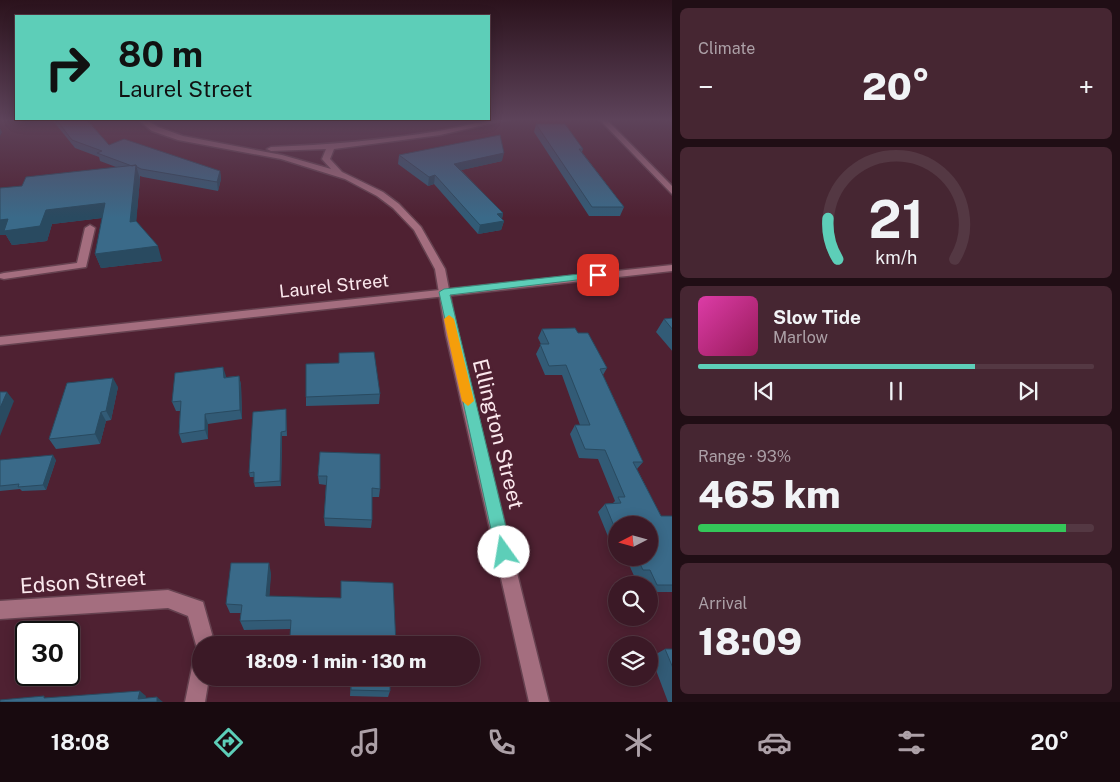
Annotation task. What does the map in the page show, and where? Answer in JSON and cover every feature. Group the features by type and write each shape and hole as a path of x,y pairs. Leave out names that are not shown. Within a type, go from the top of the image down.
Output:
{"street":[{"name":"Ellington Street","path":"254,152 282,157 340,175 380,194 409,218 425,240 436,262 444,292 539,702"},
{"path":"329,152 326,159 340,175"},
{"path":"633,152 672,193"},
{"path":"1,279 82,265 90,228"},
{"name":"Laurel Street","path":"0,341 672,268"},
{"name":"Edson Street","path":"0,610 168,599 196,609 203,636"},
{"path":"195,702 198,686"}],"building":[{"path":"162,152 220,171 217,182 141,169 136,165 132,166 97,153"},
{"path":"415,152 504,152 454,164 503,213 497,214 504,221 480,225 435,175 429,177 399,155"},
{"path":"555,152 581,152 624,207 592,207"},
{"path":"136,165 130,222 136,221 158,246 95,254 105,203 46,210 40,226 4,231 8,219 0,220 0,188 22,186 26,177"},
{"path":"672,318 672,329 664,319"},
{"path":"575,328 578,333 588,333 607,368 600,369 643,462 633,462 661,516 672,516 672,585 658,585 658,576 653,576 650,570 643,570 641,566 658,566 658,516 610,516 605,504 621,503 618,497 625,497 605,450 585,449 575,425 590,425 566,365 549,366 540,344 549,344 542,329"},
{"path":"374,352 380,394 306,397 306,364 339,363 339,353"},
{"path":"223,367 224,378 239,376 240,410 205,414 205,430 179,434 181,401 172,402 175,373"},
{"path":"113,378 106,411 101,412 95,434 49,439 67,383"},
{"path":"0,392 7,392 0,408"},
{"path":"286,409 286,431 281,432 280,481 254,483 254,472 249,473 253,412"},
{"path":"320,452 380,454 380,489 372,488 372,520 324,518 327,476 318,476"},
{"path":"53,455 43,485 18,487 19,484 0,486 0,460"},
{"path":"231,563 269,563 266,596 341,598 341,581 393,583 396,636 290,636 291,620 240,621 242,605 226,604"},
{"path":"665,649 672,649 672,666"},
{"path":"351,686 390,686 390,691 351,690"},
{"path":"140,691 138,699 157,697 157,702 0,702 0,700 44,696 44,698"}],"slow traffic":[{"path":"449,319 468,401"}],"route":[{"path":"504,552 452,335 444,292 598,275"}]}
